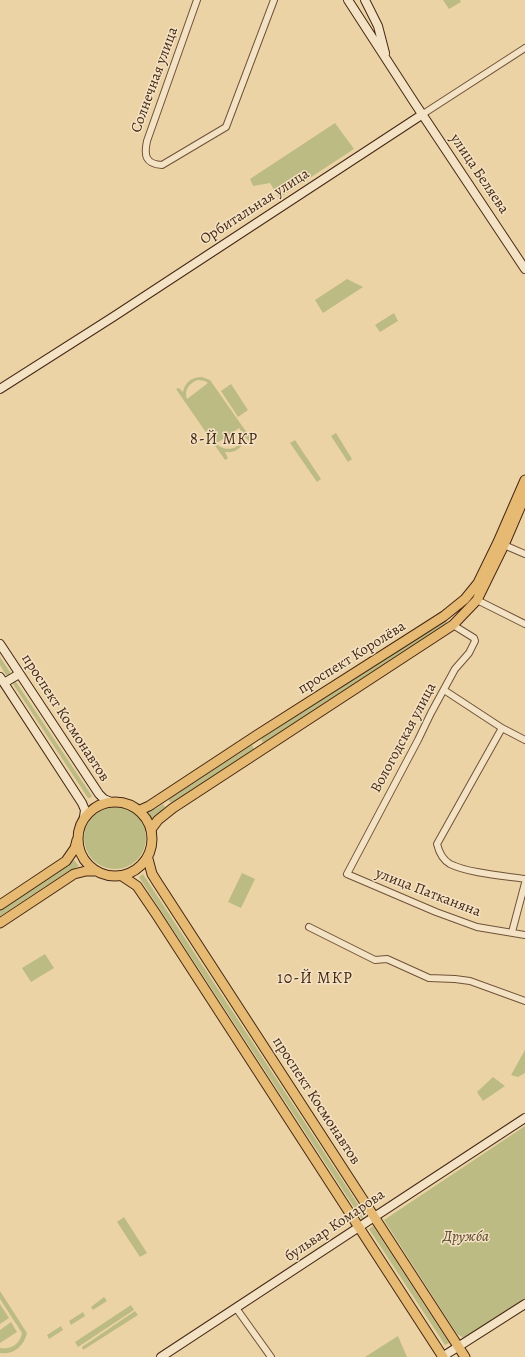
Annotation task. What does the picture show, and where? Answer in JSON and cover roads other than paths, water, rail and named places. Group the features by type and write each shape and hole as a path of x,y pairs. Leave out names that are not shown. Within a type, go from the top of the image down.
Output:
{"main road":[{"name":"улица Беляева","path":"348,0 525,269"},
{"path":"365,0 378,26 387,60"},
{"name":"Орбитальная улица","path":"0,389 423,114"},
{"name":"проспект Королёва","path":"140,810 149,806 257,735 444,616 470,594 478,583 498,542 525,480"},
{"name":"проспект Королёва","path":"152,828 158,820 173,808 453,626 477,600 504,545 525,496"},
{"path":"444,616 450,619 453,626"},
{"name":"проспект Космонавтов","path":"0,644 99,794 104,799 111,802"},
{"path":"2,680 19,674"},
{"name":"проспект Космонавтов","path":"2,680 82,803 85,810 84,817"},
{"path":"257,735 256,741 259,745 266,748"},
{"path":"0,905 66,861 75,848 80,825 84,817 93,809 102,804 111,802 128,804 140,810 152,828 153,837 152,848 148,859 137,870 115,877 96,871 84,860 80,852 78,838"},
{"name":"проспект Космонавтов","path":"148,859 152,874 157,882 465,1357"},
{"path":"0,922 74,874 86,871 96,871"},
{"path":"122,876 137,886 149,902 443,1357 525,1304"},
{"name":"бульвар Комарова","path":"161,1357 525,1118"}],"street":[{"name":"Солнечная улица","path":"197,0 147,141 145,151 147,159 151,163 162,165 226,126 274,0"},
{"name":"Орбитальная улица","path":"423,114 525,48"},
{"path":"504,545 525,554"},
{"path":"477,600 525,624"},
{"name":"Вологодская улица","path":"346,874 455,669 469,653 475,641 474,638 453,626"},
{"path":"444,690 502,728 525,740"},
{"path":"502,728 437,844 439,852 449,864 463,869 525,879"},
{"name":"улица Патканяна","path":"346,874 436,912 477,927 525,935"},
{"path":"512,932 525,882"},
{"path":"309,927 375,960 387,959 429,978 470,981 525,1001"},
{"path":"236,1308 271,1357"}],"district":[{"name":"8-Й МКР","path":"224,440"},
{"name":"10-Й МКР","path":"315,979"}],"park label":[{"name":"Дружба","path":"466,1237"}]}
